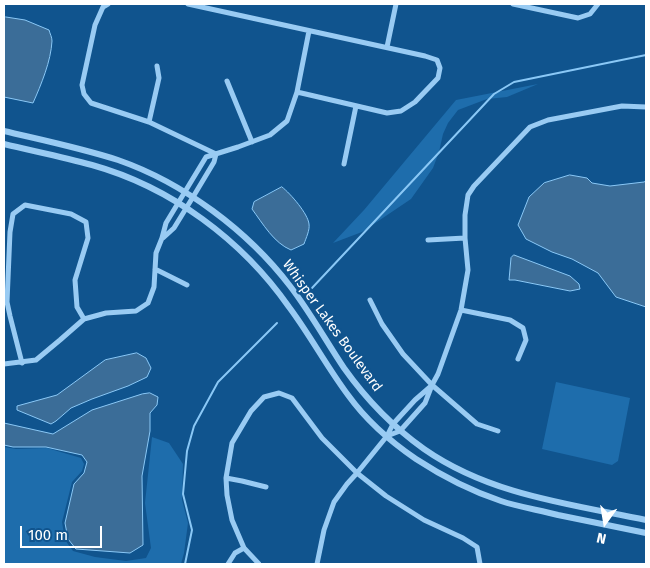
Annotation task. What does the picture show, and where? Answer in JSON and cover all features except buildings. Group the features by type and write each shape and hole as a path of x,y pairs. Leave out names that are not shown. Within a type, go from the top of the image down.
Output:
{"street":[{"path":"108,4 101,6 95,25 82,85 84,94 91,103 149,122 216,154"},
{"path":"188,4 309,32 387,47 437,60 440,68 438,78 415,102 401,111 387,113 297,92"},
{"path":"387,47 396,4"},
{"path":"512,4 535,6 578,18 590,14 598,4"},
{"path":"4,364 36,360 84,319 106,313 136,311 148,303 154,287 156,253 166,222 206,157 270,135 287,121 297,92 309,32"},
{"path":"149,122 159,78 157,66"},
{"path":"227,81 252,142"},
{"path":"344,164 356,106"},
{"path":"387,436 400,431 425,403 438,374 461,310 468,270 465,215 468,195 474,186 530,127 548,120 622,106 646,107"},
{"name":"Whisper Lakes Boulevard","path":"4,131 92,152 120,161 184,192 220,217 246,237 290,286 344,368 376,408 400,431 440,459 476,478 518,493 646,520"},
{"path":"45,154 48,141"},
{"name":"Whisper Lakes Boulevard","path":"4,144 93,165 140,183 177,203 216,229 243,252 289,306 330,370 364,414 387,436 416,459 449,479 479,492 523,507 646,534"},
{"path":"162,238 174,228 214,162 216,154"},
{"path":"22,363 8,302 10,232 13,214 25,205 71,214 86,222 88,238 74,280 77,306 84,319"},
{"path":"428,240 465,238"},
{"path":"155,269 187,285"},
{"path":"370,300 382,324 403,354 432,385 477,424 498,431"},
{"path":"461,310 510,320 522,328 526,340 518,359"},
{"path":"317,564 324,530 334,502 387,436 393,424 432,385"},
{"path":"259,564 244,548 232,520 226,478 232,444 251,411 264,397 279,393 292,398 322,438 357,473 386,496 424,520 463,538 477,547 480,564"},
{"path":"226,478 266,487"},
{"path":"560,515 564,503"},
{"path":"228,564 234,553 244,548"}],"shaded area":[{"path":"4,18 25,20 49,30 52,41 48,65 33,103 4,97"},
{"path":"538,84 507,97 487,99 458,110 448,123 443,134 433,168 411,199 362,232 333,243 364,210 456,100"},
{"path":"570,175 587,178 592,183 610,186 646,181 646,307 616,297 598,273 572,259 552,252 526,239 518,225 529,197 544,183"},
{"path":"282,187 299,204 309,224 304,244 291,250 274,238 252,209 254,202"},
{"path":"514,255 570,276 579,284 580,289 570,291 509,280 511,258"},
{"path":"137,353 146,358 151,368 147,377 71,408 51,424 17,410 17,406 57,395 105,360"},
{"path":"556,382 630,398 618,461 612,465 542,449"},
{"path":"150,393 158,397 157,405 150,413 150,431 142,476 143,545 130,553 76,549 68,539 65,523 74,484 84,473 87,462 82,455 46,447 13,447 4,445 4,423 53,434 92,410"},
{"path":"152,437 169,443 183,464 182,500 188,523 181,564 4,564 4,447 16,449 47,448 81,458 84,464 82,471 72,482 62,522 65,540 73,551 95,557 126,561 146,558 151,548 145,503"}],"waterway":[{"path":"312,288 494,94 514,82 646,55"},
{"path":"185,564 192,530 183,494 187,451 194,426 218,382 277,323"}]}
